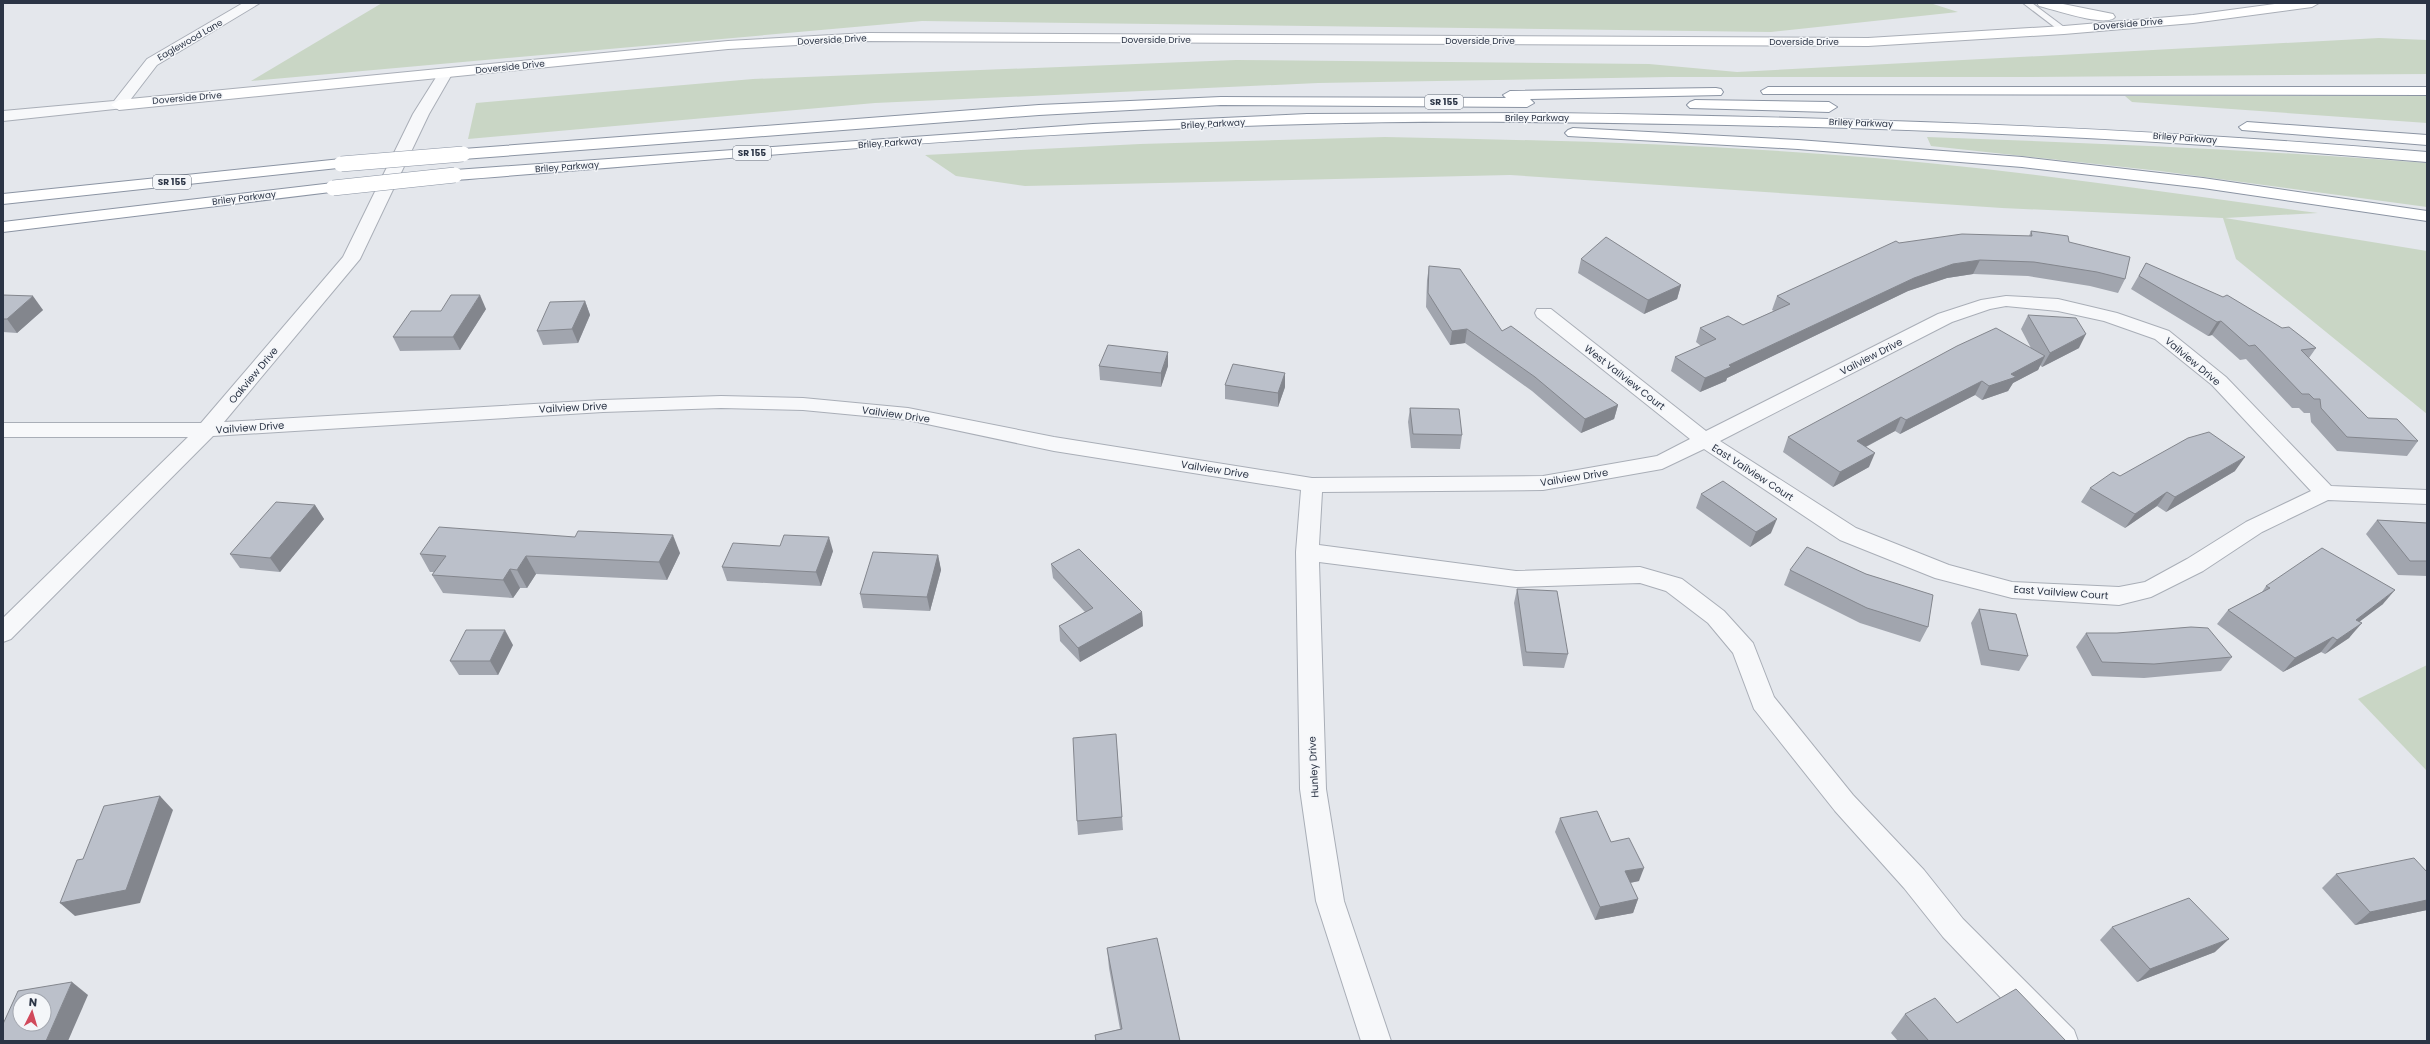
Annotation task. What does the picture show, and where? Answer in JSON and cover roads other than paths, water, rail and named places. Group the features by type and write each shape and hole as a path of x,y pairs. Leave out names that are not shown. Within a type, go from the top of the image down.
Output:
{"main road":[{"path":"2044,3 2075,12 2100,16 2211,17"},
{"name":"Doverside Drive","path":"119,104 445,74 728,45 867,37 1791,43 1868,42 2064,30 2211,17 2312,3"},
{"path":"1221,101 1414,94 1580,95 1828,90 2162,92 2427,91"},
{"name":"Briley Parkway","path":"3,199 341,164 1039,110 1221,101 1843,108"},
{"name":"Briley Parkway","path":"1898,110 2182,123"},
{"name":"Briley Parkway","path":"3,227 333,188 455,176 1048,131 1306,119 1553,118 1791,121 2050,130 2314,146 2427,157"},
{"name":"Briley Parkway","path":"2229,126 2427,140"},
{"path":"1048,131 1523,131 1840,147 2047,165 2170,178 2427,216"}],"street":[{"name":"Eaglewood Lane","path":"119,104 152,62 253,3"},
{"name":"Oakview Drive","path":"3,633 207,430 352,259 421,114 445,74"},
{"name":"Doverside Drive","path":"3,116 119,104"},
{"name":"Vailview Drive","path":"3,430 207,430 603,406 722,402 803,404 908,414 1054,444 1312,485 1543,484 1662,462 1946,318 1987,304 2006,302 2058,305 2110,317 2162,335 2219,381 2325,493"},
{"name":"West Vailview Court","path":"1544,313 1706,441"},
{"name":"East Vailview Court","path":"1706,441 1848,534 1943,572 2012,590 2119,596 2151,589 2195,565 2254,527 2325,493 2427,497"},
{"name":"Hunley Drive","path":"1312,485 1307,552 1313,789 1330,901 1376,1041"},
{"path":"1307,552 1516,579 1640,575 1674,585 1716,618 1744,649 1762,702 1797,742 1844,803 1914,879 1953,928 2063,1041"}],"lane":[{"path":"2027,3 2064,30"}]}
